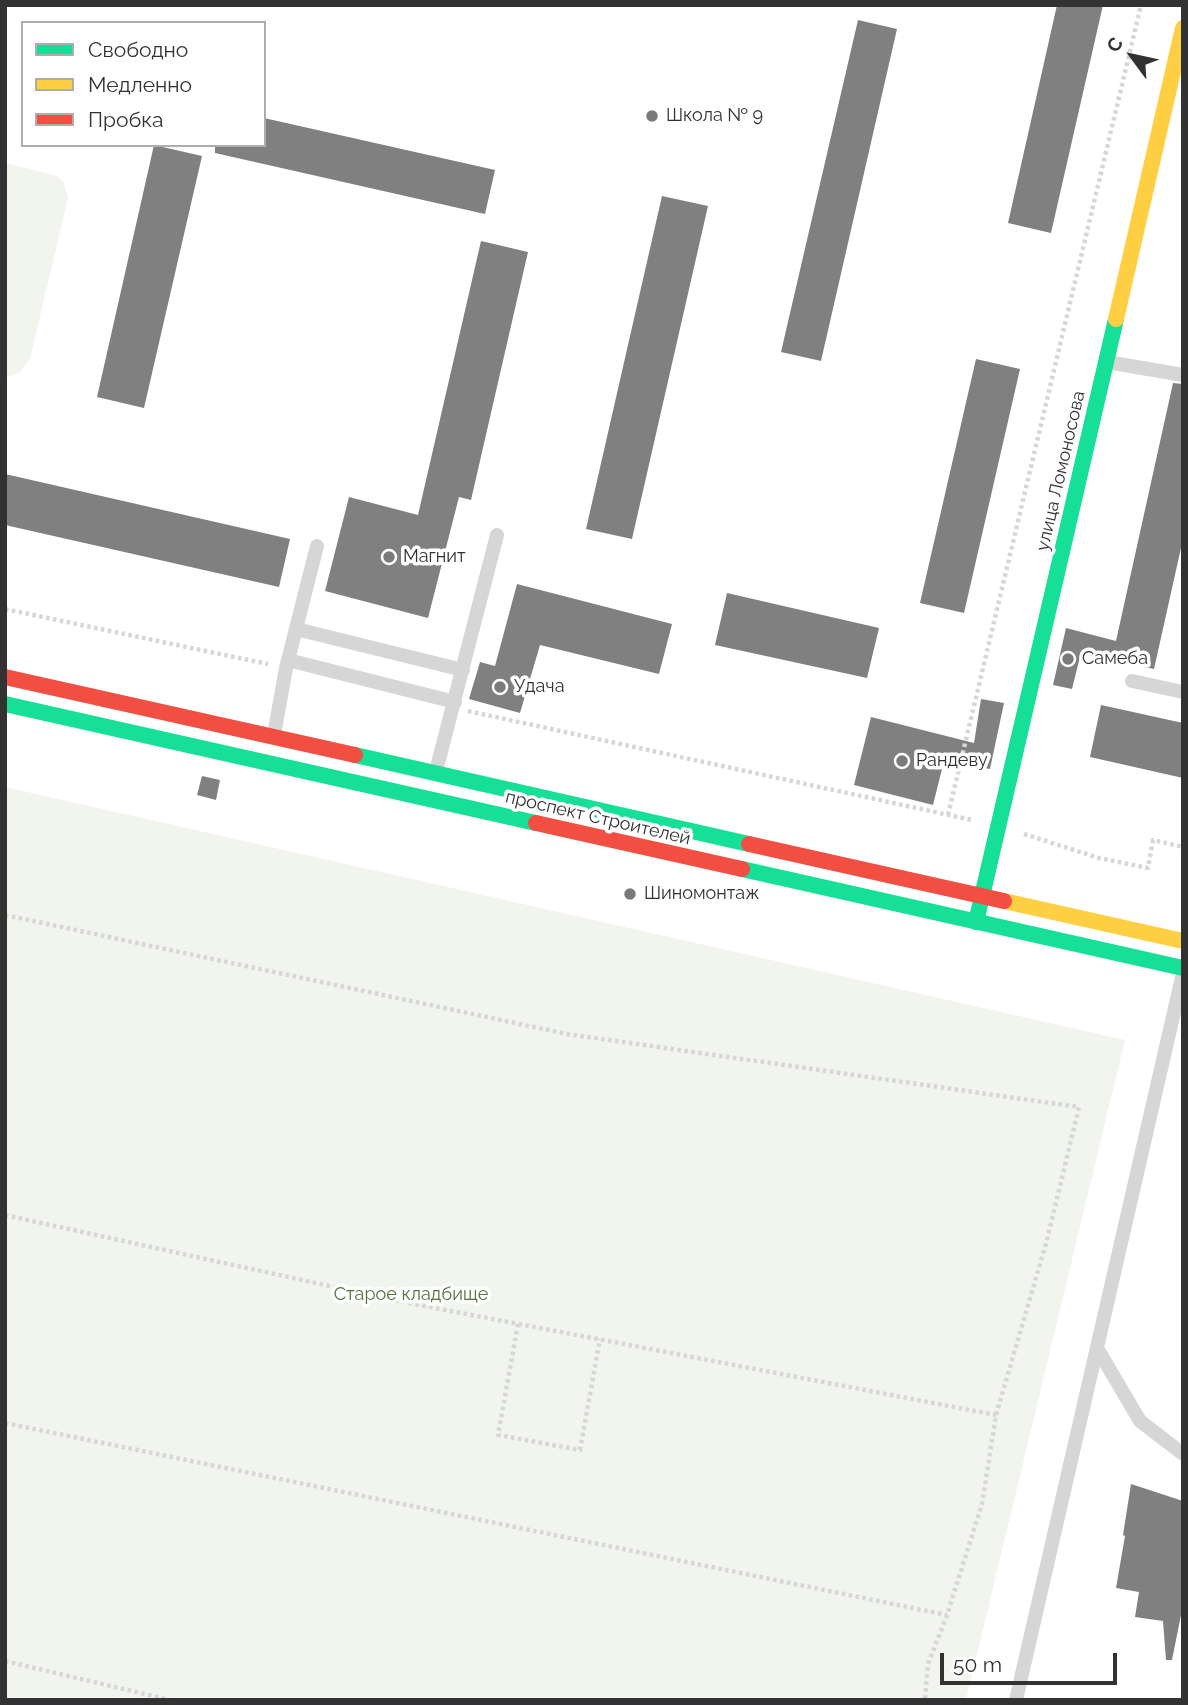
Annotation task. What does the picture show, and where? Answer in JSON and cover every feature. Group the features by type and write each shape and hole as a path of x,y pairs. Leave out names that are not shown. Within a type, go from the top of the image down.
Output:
{"main road":[{"name":"улица Ломоносова","path":"976,922 1183,28"},
{"name":"проспект Строителей","path":"5,677 1183,941"},
{"name":"проспект Строителей","path":"5,704 1183,971"}],"lane":[{"path":"1106,361 1183,375"},
{"path":"436,773 497,535"},
{"path":"274,737 287,664 317,546"},
{"path":"296,629 463,670"},
{"path":"287,664 454,705"},
{"path":"1132,681 1183,692"},
{"path":"1016,1700 1183,971"},
{"path":"1097,1348 1140,1421 1183,1454"}],"path":[{"path":"948,815 1141,5"},
{"path":"5,609 287,664"},
{"path":"454,705 999,826 1099,859 1148,868 1153,840 1183,847"},
{"path":"5,915 566,1034 1079,1107 1047,1240 996,1415 982,1504 947,1615 928,1664 925,1700"},
{"path":"5,1215 393,1300 996,1415"},
{"path":"518,1324 498,1435 580,1450 600,1339"},
{"path":"5,1423 947,1615"},
{"path":"5,1661 170,1700"}],"green space":[{"path":"5,163 57,176 63,181 68,198 30,359 20,372 5,378"},
{"name":"Старое кладбище","path":"5,787 1125,1040 966,1700 5,1700"}],"building":[{"path":"1057,5 1103,5 1051,233 1008,223"},
{"path":"858,20 897,29 821,361 781,352"},
{"path":"266,118 495,170 485,214 215,153 215,147 266,147"},
{"path":"154,147 202,156 144,408 97,397"},
{"path":"662,196 708,206 632,539 586,529"},
{"path":"481,241 528,252 471,500 459,497 428,618 325,591 349,497 418,515"},
{"path":"976,359 1020,369 964,613 920,603"},
{"path":"1173,383 1183,384 1183,539 1154,669 1081,653 1072,689 1053,685 1066,628 1116,641"},
{"path":"5,474 290,539 279,587 5,525"},
{"path":"517,584 672,624 659,674 540,645 520,713 469,699 480,662 495,666"},
{"path":"727,593 879,628 867,678 715,645"},
{"name":"Рандеву","path":"981,699 1004,703 990,769 944,761 933,805 854,785 871,717 974,743"},
{"path":"1101,705 1183,723 1183,778 1090,757"},
{"path":"202,776 220,780 216,800 197,795"},
{"path":"1131,1484 1183,1501 1183,1605 1172,1660 1166,1660 1163,1621 1135,1617 1139,1592 1116,1588"}],"traffic: fast":[{"path":"976,922 1116,319"},
{"path":"5,704 536,823"},
{"path":"355,755 749,844"},
{"path":"742,869 1183,968"}],"traffic: slow":[{"path":"1116,319 1183,28"},
{"path":"1004,901 1183,941"}],"traffic: jam":[{"path":"5,677 355,755"},
{"path":"536,823 742,869"},
{"path":"749,844 1004,901"}],"place":[{"name":"Школа № 9","path":"652,116"},
{"name":"Магнит","path":"389,557"},
{"name":"Самеба","path":"1068,659"},
{"name":"Удача","path":"500,687"},
{"name":"Рандеву","path":"902,761"},
{"name":"Шиномонтаж","path":"630,894"}]}
